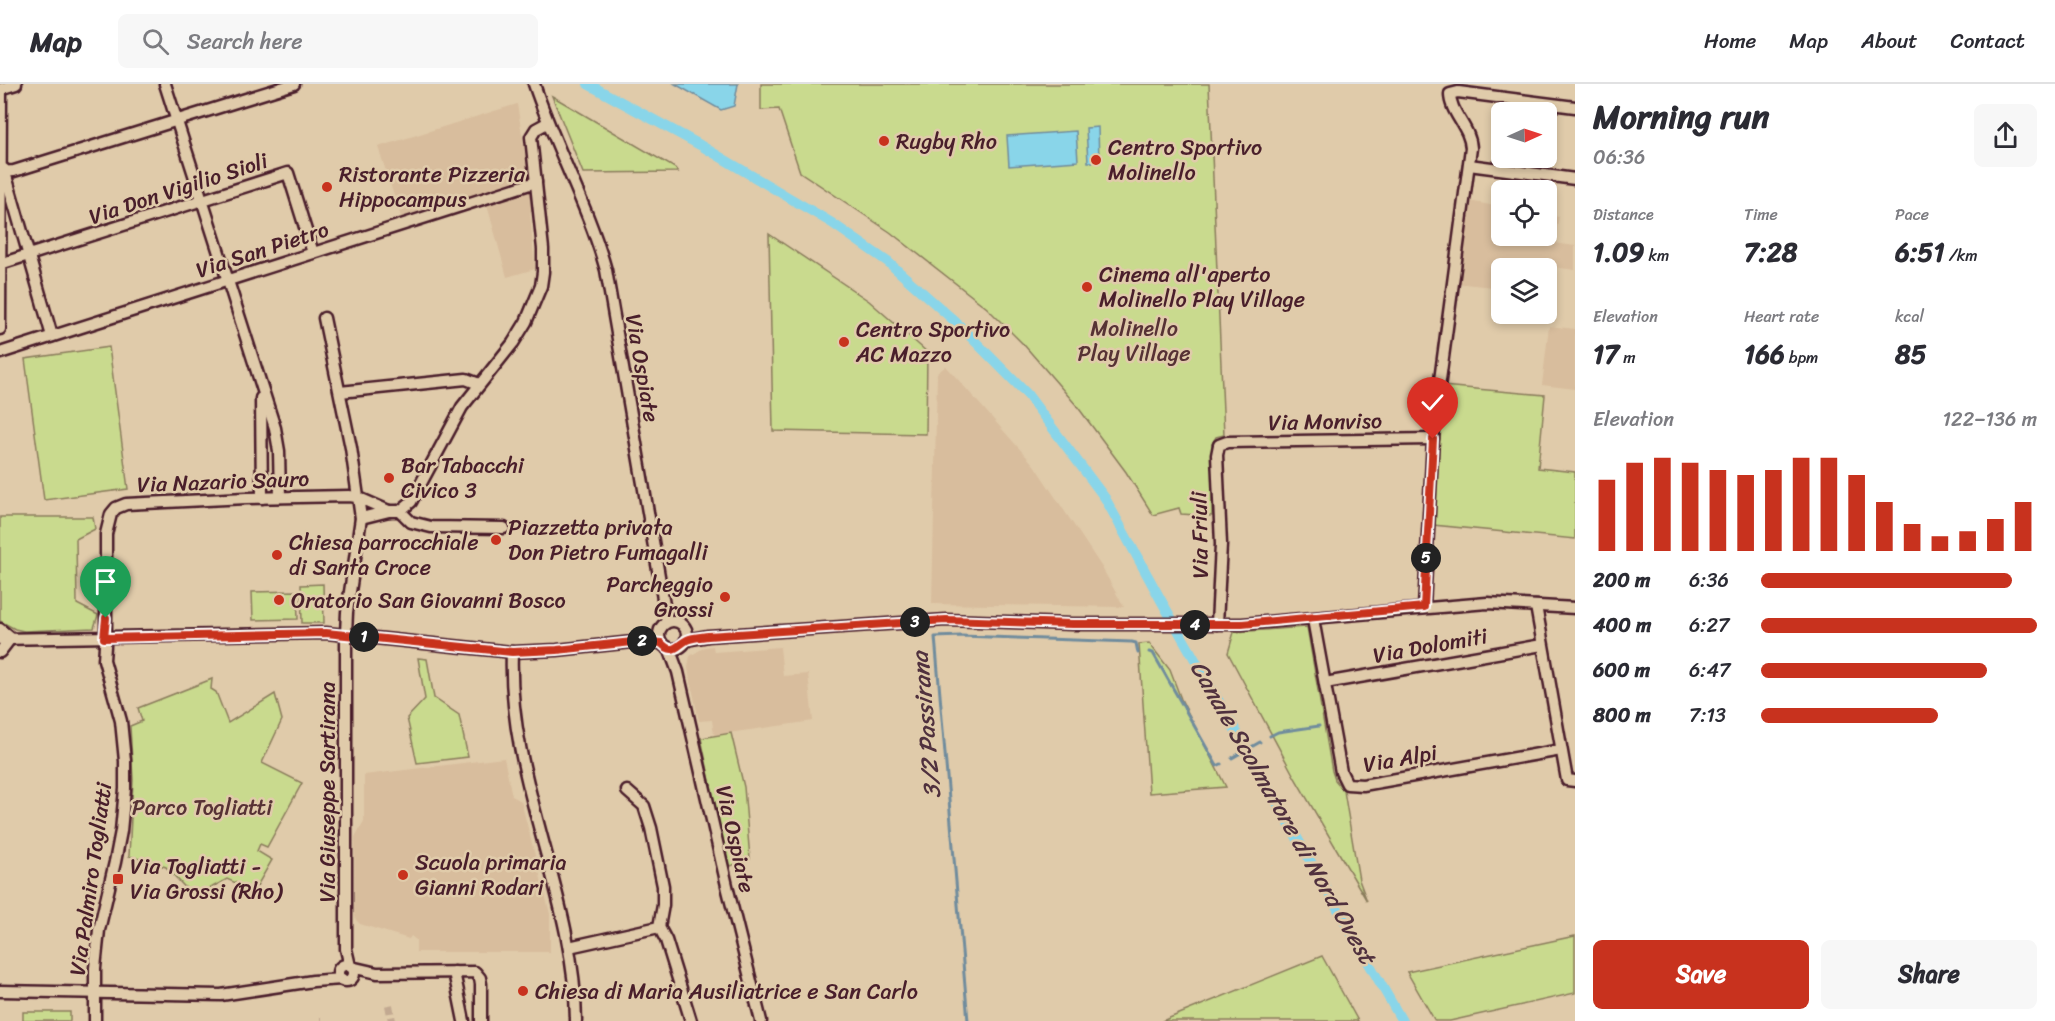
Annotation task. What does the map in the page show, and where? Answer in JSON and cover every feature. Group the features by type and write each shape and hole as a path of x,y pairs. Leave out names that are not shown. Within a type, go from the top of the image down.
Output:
{"street":[{"path":"0,329 3,172 0,89 16,84"},
{"path":"165,84 278,440 280,497"},
{"path":"3,172 14,171 294,84"},
{"name":"Via Ospiate","path":"534,84 549,126 596,237 606,270 667,622"},
{"path":"1424,607 1433,439 1471,141 1450,100 1451,93 1458,92 1575,108"},
{"path":"361,518 405,508 418,491 462,406 520,332 531,313 541,286 543,255 531,140 532,133 536,129 549,126"},
{"path":"1469,165 1575,179"},
{"path":"3,172 52,336"},
{"name":"Via Don Vigilio Sioli","path":"0,264 288,173 313,253"},
{"name":"Via San Pietro","path":"0,353 536,182"},
{"name":"Via Giuseppe Sartirana","path":"324,318 355,473 361,518 347,612 346,634 346,971"},
{"path":"340,392 466,379 479,384"},
{"path":"261,386 262,498"},
{"name":"Via Monviso","path":"1219,445 1227,442 1433,439"},
{"path":"261,442 278,440"},
{"name":"Via Friuli","path":"1217,624 1221,544 1217,455 1219,445"},
{"name":"Via Nazario Sauro","path":"104,638 106,632 106,534 108,521 116,508 126,504 280,497 357,497"},
{"path":"357,497 395,511 411,522 431,527 504,528"},
{"path":"686,636 946,620 1196,625 1313,619 1487,603 1575,608"},
{"path":"1536,606 1561,750 1571,781"},
{"path":"1313,619 1325,683"},
{"path":"666,643 660,628 667,622 679,622 686,636"},
{"path":"0,629 7,639"},
{"path":"7,639 346,634 512,652 557,650 642,641 682,645 686,636"},
{"name":"Via Palmiro Togliatti","path":"95,1021 94,992 99,930 117,852 124,789 122,729 117,702 104,660 104,638"},
{"path":"0,652 7,639"},
{"name":"Via Ospiate","path":"666,643 676,665 761,1021"},
{"name":"Via Dolomiti","path":"1325,683 1542,645"},
{"path":"512,652 512,692 521,754 569,947 576,1021"},
{"name":"Via Alpi","path":"1325,683 1341,772 1347,784 1353,786 1561,750"},
{"path":"627,791 644,806 651,828 663,886 663,906 659,927 666,940 691,1021"},
{"path":"569,947 659,927"},
{"path":"0,991 221,995 313,981 346,971 472,972 480,978 481,1021"},
{"path":"454,972 464,1021"}],"shaded area":[{"path":"517,104 531,190 533,211 530,212 535,269 507,277 484,194 402,220 378,147"},
{"path":"1458,199 1491,205 1491,246 1557,246 1557,243 1575,246 1575,270 1557,268 1557,258 1491,258 1491,287 1447,282"},
{"path":"1549,326 1575,329 1575,389 1542,385"},
{"path":"946,366 1034,465 1101,566 1124,607 932,604 937,373"},
{"path":"713,646 714,652 780,647 783,676 808,674 813,721 714,735 712,720 699,721 688,668 690,656 705,647"},
{"path":"504,758 512,796 521,801 550,914 550,952 416,952 416,940 411,936 409,939 360,924 354,913 355,837 364,821 364,775"}],"green space":[{"name":"Molinello Play Village","path":"761,84 1209,84 1224,435 1216,437 1212,444 1212,516 1181,514 1179,508 1153,515 1126,472 1077,406 1025,346 987,308 890,232 800,172 779,109 761,110"},
{"path":"552,96 675,168 678,172 583,173"},
{"name":"Centro Sportivo AC Mazzo","path":"769,234 869,301 927,352 926,434 773,431"},
{"path":"109,347 128,489 44,500 25,359"},
{"path":"1442,386 1545,395 1538,468 1575,472 1575,539 1433,525"},
{"path":"0,517 93,517 95,529 76,539 77,604 98,615 94,628 24,631 0,621"},
{"path":"323,584 324,623 302,623 301,585"},
{"path":"297,591 298,619 253,620 252,592"},
{"path":"1307,627 1332,771 1335,780 1344,791 1359,880 1367,901 1295,778 1228,653 1234,632"},
{"path":"1149,643 1170,670 1181,699 1226,787 1149,793 1139,644"},
{"path":"418,658 427,659 434,698 459,715 468,757 417,763 407,718 425,699"},
{"name":"Parco Togliatti","path":"212,679 211,689 216,692 228,723 275,694 282,720 262,763 302,783 267,847 260,844 257,851 272,860 254,891 227,879 194,897 166,867 129,856 133,780 130,726 142,721 138,708"},
{"path":"731,733 744,787 750,859 728,867 701,738"},
{"path":"1575,936 1575,993 1450,1021 1435,1021 1407,972"},
{"path":"1322,956 1358,1021 1162,1021"},
{"path":"23,1012 70,1012 70,1021 23,1021"}],"water":[{"path":"675,84 738,84 734,106 721,110"},
{"path":"1098,127 1099,162 1088,162 1086,128"},
{"path":"1076,131 1078,161 1009,166 1007,136"}],"waterway":[{"name":"Canale Scolmatore di Nord Ovest","path":"588,84 700,145 832,223 888,262 958,324 1027,394 1105,498 1402,1021"},
{"name":"3/2 Passirana","path":"968,1021 935,637 1132,642 1136,643 1138,653"},
{"name":"3/2 Passirana","path":"1149,652 1153,653 1217,766 1221,764"},
{"name":"3/2 Passirana","path":"1270,736 1278,732 1319,726"},
{"name":"3/2 Passirana","path":"1232,758 1260,742"}],"tunnel":[{"path":"389,1005 392,1021"}],"place":[{"name":"Rugby Rho","path":"884,141"},
{"name":"Centro Sportivo Molinello","path":"1096,160"},
{"name":"Ristorante Pizzeria Hippocampus","path":"327,187"},
{"name":"Cinema all'aperto Molinello Play Village","path":"1087,287"},
{"name":"Centro Sportivo AC Mazzo","path":"844,342"},
{"name":"Bar Tabacchi Civico 3","path":"389,478"},
{"name":"Piazzetta privata Don Pietro Fumagalli","path":"496,540"},
{"name":"Chiesa parrocchiale di Santa Croce","path":"277,555"},
{"name":"Parcheggio Grossi","path":"725,597"},
{"name":"Oratorio San Giovanni Bosco","path":"279,600"},
{"name":"Scuola primaria Gianni Rodari","path":"403,875"},
{"name":"Via Togliatti - Via Grossi (Rho)","path":"118,879"},
{"name":"Chiesa di Maria Ausiliatrice e San Carlo","path":"523,991"}],"route":[{"path":"106,618 104,638 326,633 526,652 642,641 661,643 676,649 686,640 708,636 946,620 1072,624 1242,624 1424,607 1433,439"}]}
